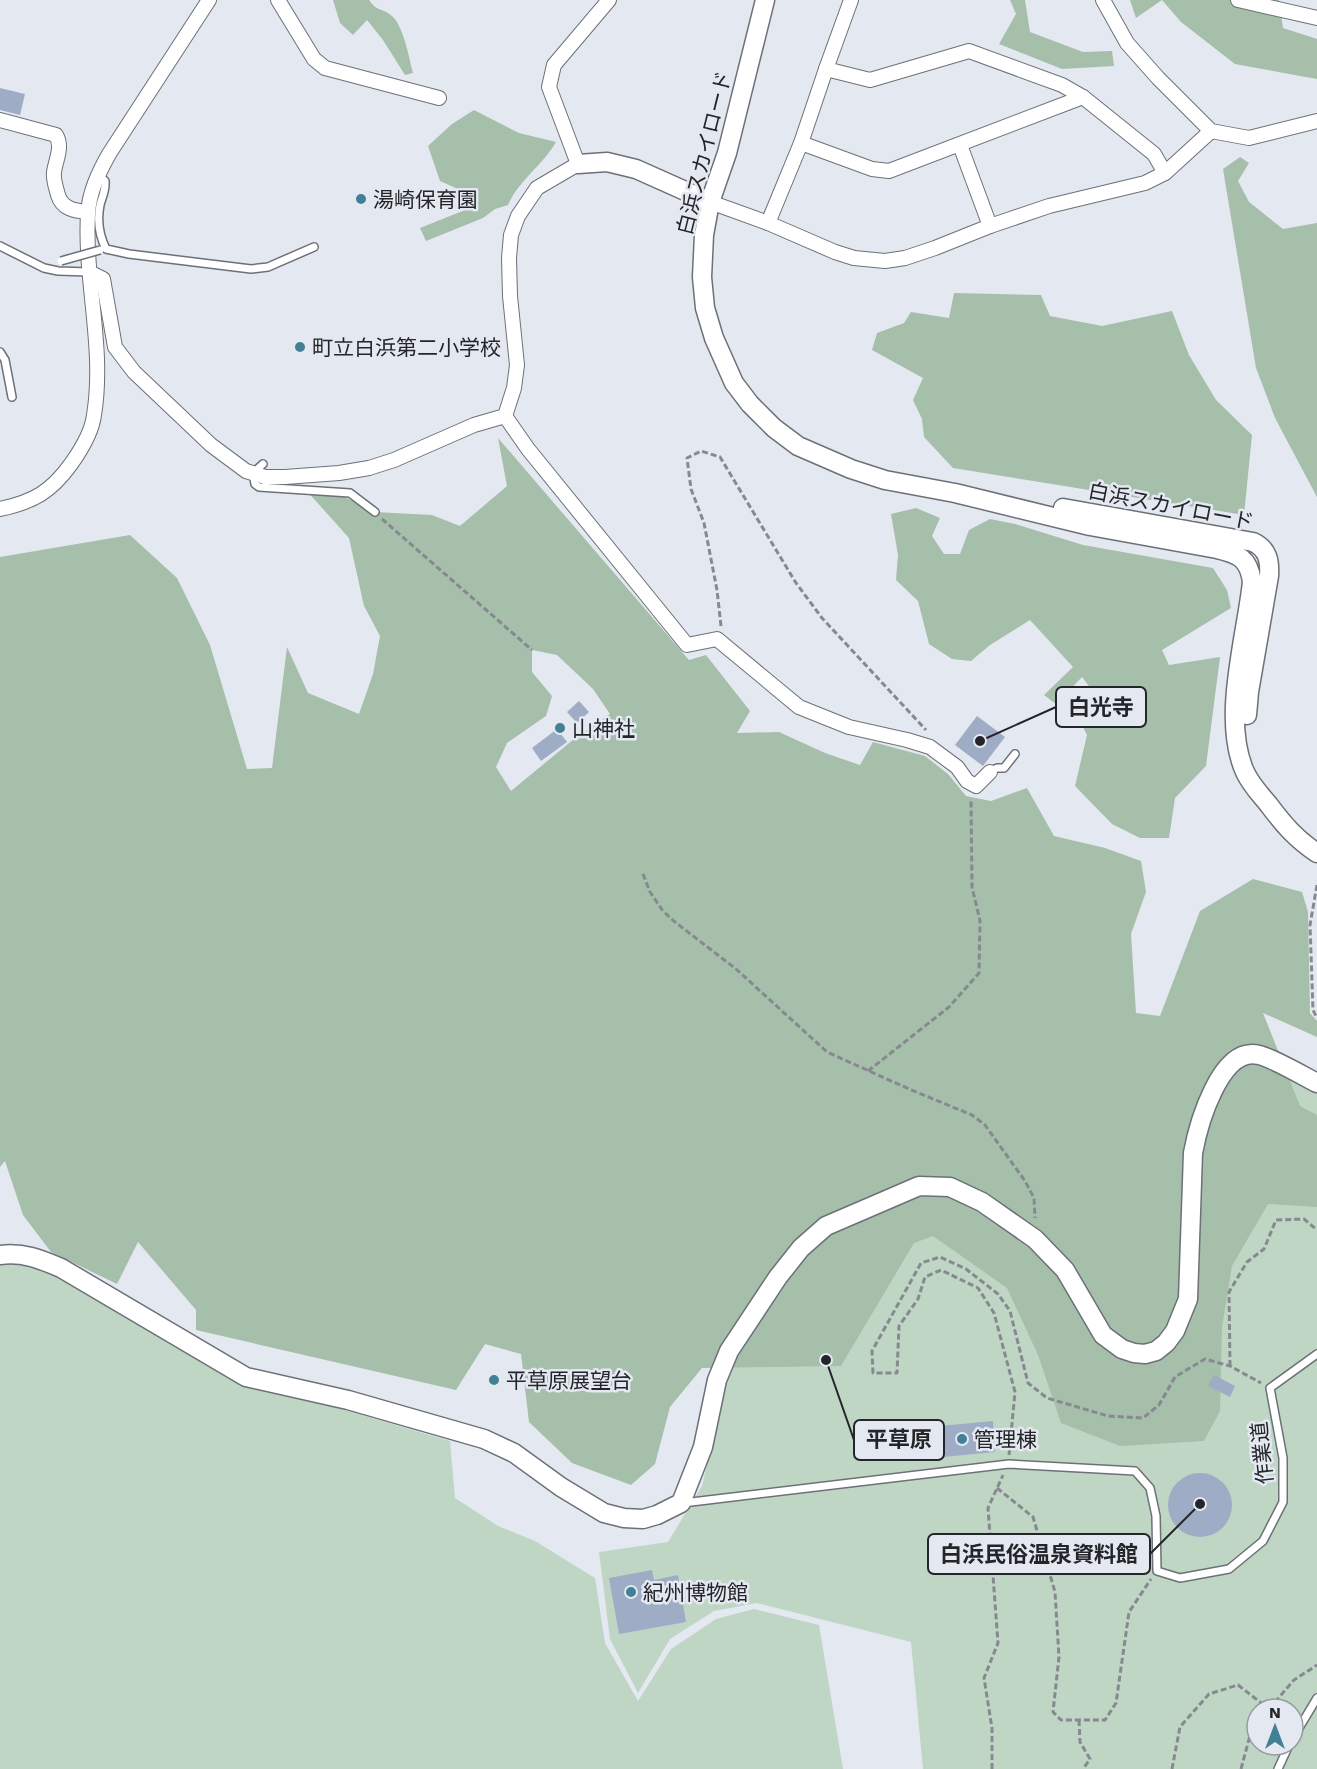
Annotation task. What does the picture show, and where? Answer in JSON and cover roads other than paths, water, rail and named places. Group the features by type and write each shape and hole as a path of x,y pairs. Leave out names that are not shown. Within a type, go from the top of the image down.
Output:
{"street":[{"path":"0,509 15,506 40,495 58,482 85,440 94,417 96,350 89,272 88,212 98,175 133,116 209,0"},
{"path":"278,0 314,59 325,68 440,98"},
{"path":"578,164 549,87 554,65 609,0"},
{"name":"白浜スカイロード","path":"765,0 727,153 710,202 704,235 702,277 705,308 723,360 734,383 750,404 790,440 819,456 885,480 955,493 992,496 1259,544 1267,555 1269,576 1249,692 1247,734 1257,775 1267,803 1284,827 1317,853"},
{"path":"768,223 801,143 851,0"},
{"path":"1103,0 1127,43 1211,131 1250,138 1317,121"},
{"path":"1238,0 1292,7 1317,18"},
{"path":"826,69 870,80 969,51 1062,84 1154,154 1165,173"},
{"path":"801,143 881,171 889,171 1083,98"},
{"path":"0,120 56,135 60,146 54,174 60,201 64,206 88,212"},
{"path":"505,416 514,388 517,365 510,296 509,258 512,235 518,216 537,188 578,164 608,162 636,169 710,202 768,223 835,252 854,258 885,261 905,258 936,248 990,226 1049,206 1145,183 1165,173 1211,131"},
{"path":"960,145 990,226"},
{"path":"89,272 103,279 112,341 134,372 211,445 246,471 258,469 265,477 285,477 369,468 394,460 474,425 505,416"},
{"path":"505,416 528,449 687,645 717,639 800,708 849,727 930,747 957,767 967,781 976,786 990,772"},
{"path":"0,1255 34,1256 61,1268 246,1377 348,1400 484,1439 514,1453 561,1487 604,1513 624,1518 642,1519 657,1515 681,1503 703,1447 717,1380 729,1351 801,1248 826,1226 919,1186 950,1187 982,1202 1035,1239 1065,1270 1103,1335 1112,1343 1134,1353 1145,1354 1156,1351 1175,1331 1188,1299 1193,1153 1197,1131 1218,1082 1227,1068 1242,1057 1258,1054 1317,1083"}],"lane":[{"path":"98,175 105,181 98,223 103,250"},
{"path":"0,246 44,268 89,272"},
{"path":"44,268 103,250 251,269 268,267 314,247"},
{"path":"0,352 5,360 12,397"},
{"path":"258,469 255,484 259,487 350,493 375,512"},
{"path":"990,772 997,768 1004,768 1015,753"},
{"name":"作業道","path":"681,1503 1009,1464 1136,1471 1150,1488 1156,1516 1157,1571 1180,1578 1229,1569 1263,1541 1283,1502 1283,1458 1270,1388 1317,1354"},
{"path":"1305,1718 1317,1698"}],"place":[{"name":"湯崎保育園","path":"361,199"},
{"name":"町立白浜第二小学校","path":"300,347"},
{"name":"山神社","path":"560,728"},
{"name":"白光寺","path":"980,741"},
{"name":"平草原","path":"826,1360"},
{"name":"平草原展望台","path":"494,1380"},
{"name":"管理棟","path":"962,1439"},
{"name":"白浜民俗温泉資料館","path":"1200,1504"},
{"name":"紀州博物館","path":"631,1592"}]}
